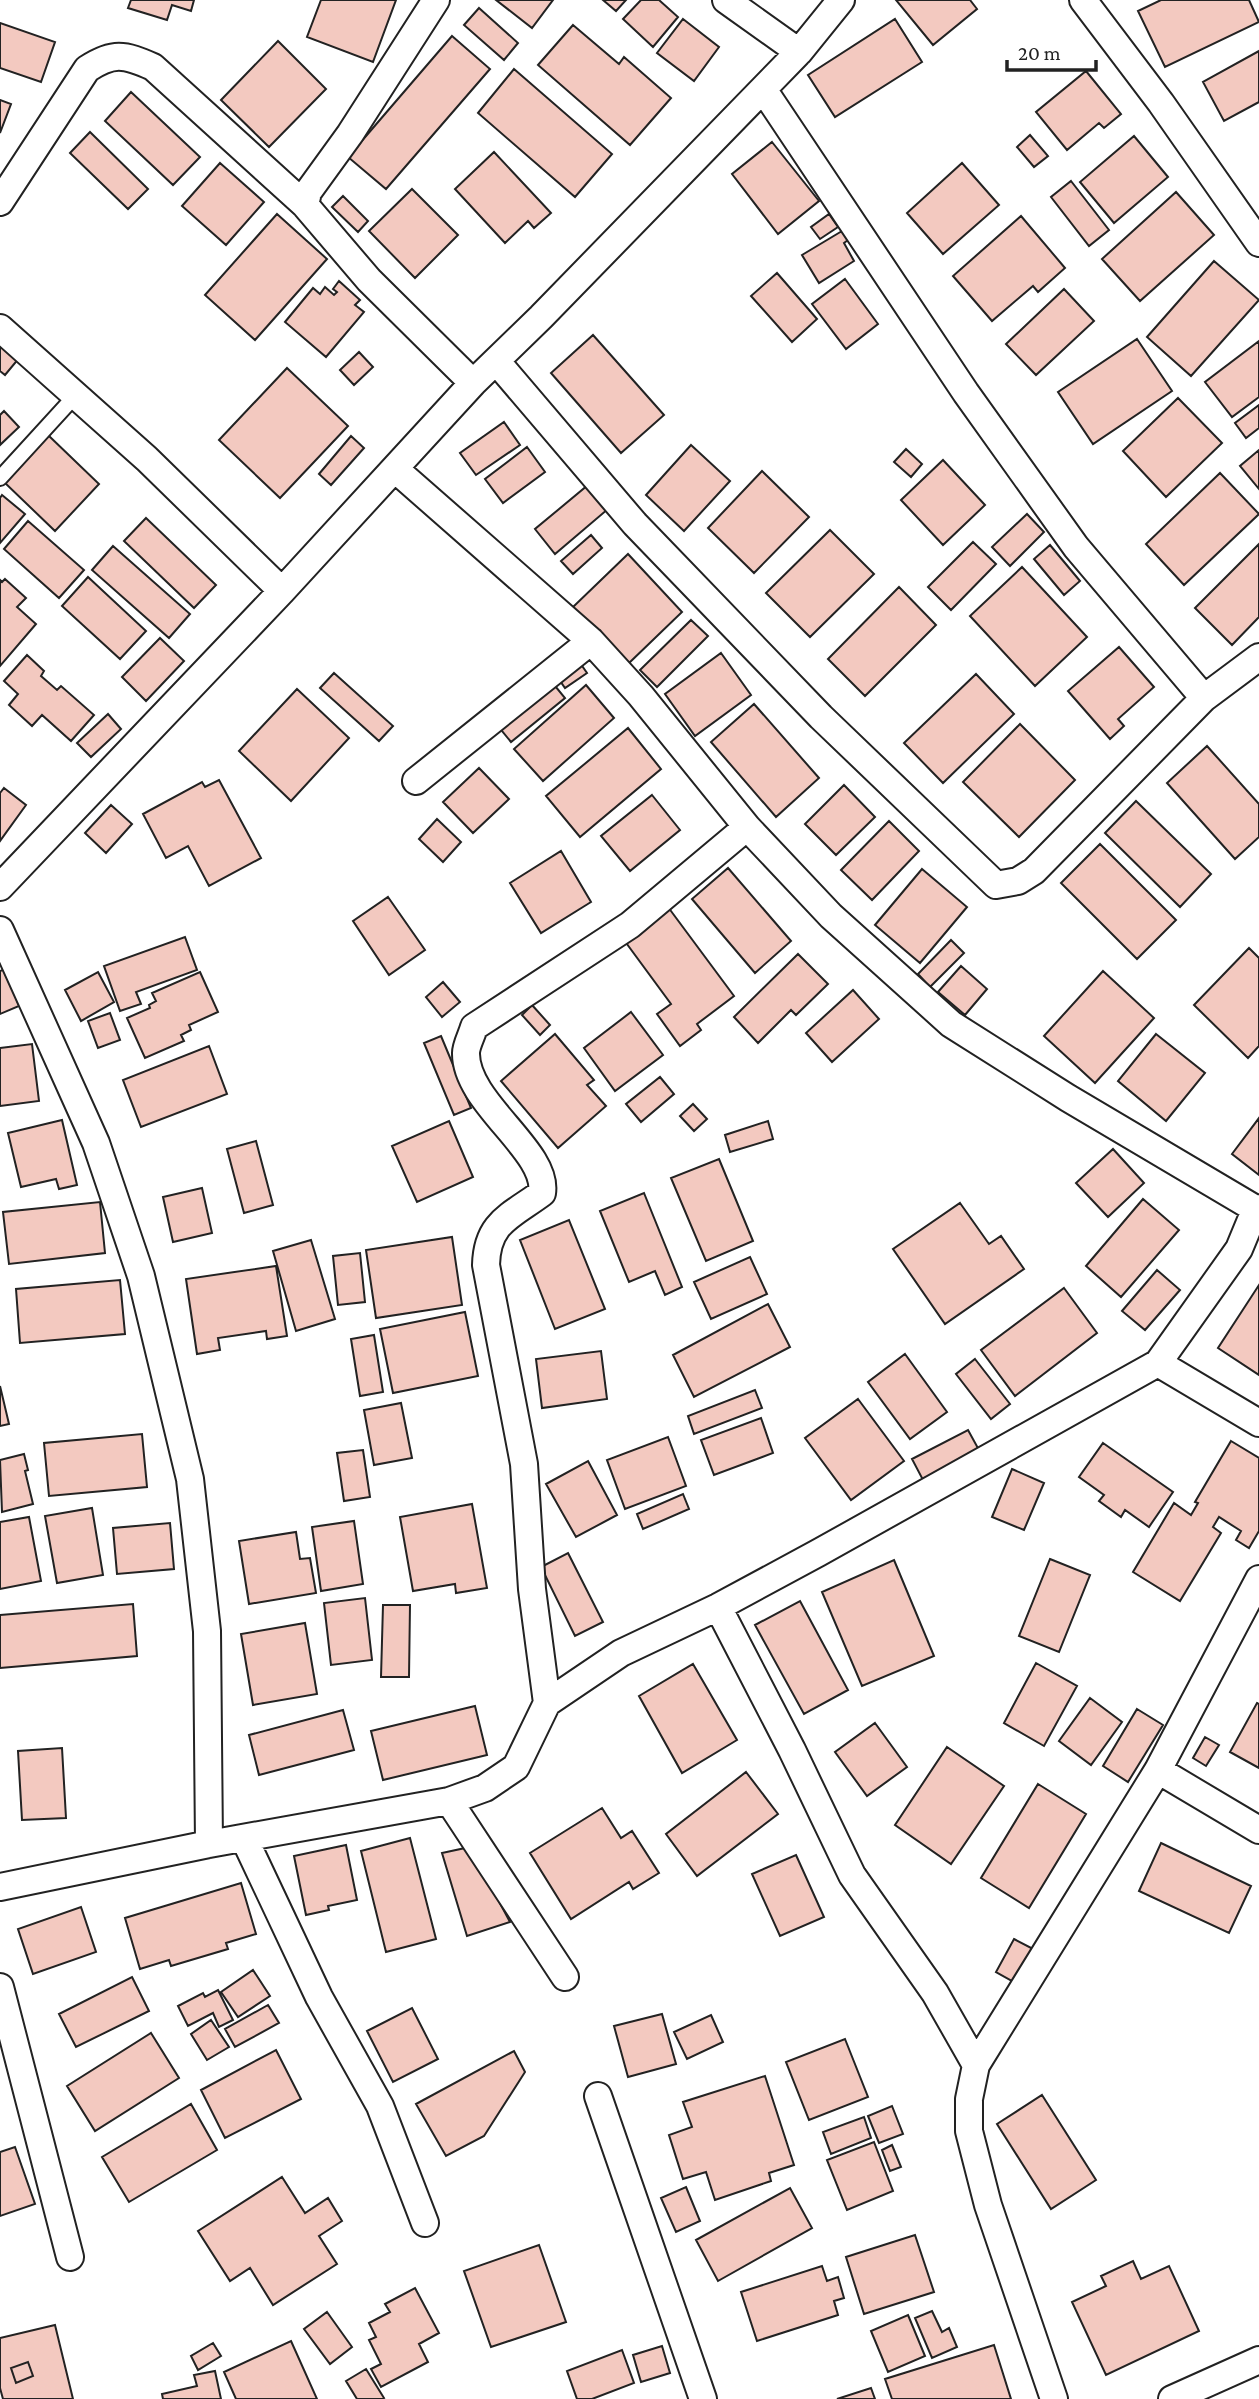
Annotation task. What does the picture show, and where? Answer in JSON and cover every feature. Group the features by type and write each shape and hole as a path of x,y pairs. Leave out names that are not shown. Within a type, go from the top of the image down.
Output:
{"street":[{"path":"305,205 308,192 350,134 436,0"},
{"path":"726,0 799,52"},
{"path":"0,887 282,591 473,383 497,362 799,52 841,0"},
{"path":"1083,0 1161,103 1259,243"},
{"path":"0,202 87,69 105,57 135,59 153,66 305,205 369,280 473,383"},
{"path":"763,89 965,393 1076,547 1204,698"},
{"path":"0,328 146,459 282,591"},
{"path":"497,362 635,524 821,717 996,886 1018,881 1034,871 1204,698 1259,657"},
{"path":"0,1887 209,1844 449,1801 485,1788 516,1766 547,1703 621,1653 718,1607 1004,1451 1158,1363 1239,1249 1257,1209 1068,1098 951,1024 831,916 747,827 641,696 591,640 395,469"},
{"path":"416,781 591,640"},
{"path":"547,1703 532,1589 524,1464 486,1265 486,1245 494,1228 542,1193 543,1186 542,1178 531,1159 472,1082 466,1052 474,1027 630,925 747,827"},
{"path":"0,930 96,1143 141,1276 190,1479 207,1631 209,1844"},
{"path":"1158,1363 1259,1423"},
{"path":"1054,2399 988,2205 969,2131 967,2116 976,2065 1158,1770 1259,1579"},
{"path":"718,1607 852,1875 935,1993 976,2065"},
{"path":"1158,1770 1259,1830"},
{"path":"449,1801 565,1978"},
{"path":"244,1838 319,1997 380,2106 425,2223"},
{"path":"0,1987 70,2257"},
{"path":"598,2096 703,2399"},
{"path":"1173,2399 1259,2360"}],"lane":[{"path":"0,478 75,396"}],"building":[{"path":"131,0 194,0 191,11 172,5 167,20 128,8"},
{"path":"321,0 396,0 373,62 307,37"},
{"path":"496,0 553,0 532,28"},
{"path":"603,0 626,0 616,11"},
{"path":"641,0 659,0 678,17 653,47 623,19"},
{"path":"896,0 970,0 977,9 933,45"},
{"path":"1161,0 1249,0 1259,22 1165,67 1138,11"},
{"path":"479,8 518,43 504,60 464,25"},
{"path":"683,19 719,47 694,81 657,53"},
{"path":"895,19 922,62 835,117 808,75"},
{"path":"0,23 55,42 41,82 0,68"},
{"path":"573,25 619,64 624,57 671,98 630,145 538,65"},
{"path":"452,36 490,69 386,189 348,157"},
{"path":"278,41 326,89 269,147 221,100"},
{"path":"1259,51 1259,102 1224,121 1203,82"},
{"path":"514,69 612,154 575,197 478,113"},
{"path":"1086,71 1121,114 1104,128 1099,123 1067,150 1036,112"},
{"path":"131,92 200,157 173,185 105,121"},
{"path":"0,100 11,104 0,133"},
{"path":"90,132 148,189 128,209 70,153"},
{"path":"1030,135 1048,156 1034,167 1017,147"},
{"path":"1134,136 1168,177 1114,223 1080,182"},
{"path":"772,142 819,201 778,234 732,174"},
{"path":"494,152 551,213 534,228 528,221 505,243 455,189"},
{"path":"220,163 264,202 226,245 182,206"},
{"path":"962,163 999,205 943,254 907,213"},
{"path":"1071,181 1109,230 1089,246 1051,197"},
{"path":"412,189 458,235 415,278 369,231"},
{"path":"1176,192 1214,235 1140,301 1102,259"},
{"path":"343,196 368,221 358,232 332,207"},
{"path":"277,214 327,259 255,340 205,295"},
{"path":"829,214 838,227 820,239 811,227"},
{"path":"1021,216 1065,268 1038,292 1033,286 992,321 953,276"},
{"path":"842,231 848,240 844,243 854,261 819,283 802,255"},
{"path":"1214,261 1259,300 1191,376 1147,337"},
{"path":"777,273 817,319 792,342 751,296"},
{"path":"845,279 878,324 846,349 812,304"},
{"path":"339,281 360,300 355,305 364,312 326,357 285,322 313,288 320,294 325,287 334,295 337,292 333,289"},
{"path":"1064,289 1094,321 1036,375 1006,344"},
{"path":"593,335 664,415 621,453 551,373"},
{"path":"1137,339 1172,391 1093,444 1058,392"},
{"path":"1259,341 1259,397 1232,417 1205,382"},
{"path":"0,342 20,357 5,375 0,371"},
{"path":"359,352 373,367 354,385 340,370"},
{"path":"287,368 348,426 280,498 219,440"},
{"path":"1178,398 1222,443 1166,497 1123,451"},
{"path":"1259,405 1259,428 1246,438 1235,423"},
{"path":"4,411 19,427 0,445 0,415"},
{"path":"504,422 520,445 476,475 460,453"},
{"path":"48,435 99,484 55,531 4,482"},
{"path":"351,436 364,448 331,485 319,474"},
{"path":"691,445 730,481 684,531 646,495"},
{"path":"527,447 545,472 503,503 485,479"},
{"path":"906,449 922,464 911,477 894,462"},
{"path":"1259,450 1259,489 1240,466"},
{"path":"943,460 985,505 943,545 901,500"},
{"path":"762,471 809,517 754,573 708,528"},
{"path":"1220,473 1259,514 1184,585 1146,544"},
{"path":"588,485 608,509 555,554 535,529"},
{"path":"2,495 25,514 0,543 0,498"},
{"path":"1027,514 1044,532 1010,566 992,547"},
{"path":"146,518 216,585 194,608 124,541"},
{"path":"28,521 84,570 59,598 4,549"},
{"path":"830,530 874,574 810,637 766,593"},
{"path":"591,535 602,548 573,574 561,561"},
{"path":"973,542 996,564 951,610 928,587"},
{"path":"1259,544 1259,617 1232,645 1195,608"},
{"path":"1050,545 1080,581 1064,595 1034,559"},
{"path":"113,546 190,614 169,638 92,570"},
{"path":"628,554 682,612 628,664 573,607"},
{"path":"1022,567 1087,637 1035,686 970,616"},
{"path":"88,577 146,631 120,659 62,606"},
{"path":"5,579 26,598 17,607 36,624 0,666 0,580 2,582"},
{"path":"899,587 936,625 865,696 828,659"},
{"path":"691,620 708,636 657,687 640,670"},
{"path":"160,638 184,661 146,701 122,677"},
{"path":"1119,647 1154,687 1118,719 1124,726 1110,739 1068,691"},
{"path":"721,653 751,695 695,736 665,694"},
{"path":"27,655 44,671 41,676 57,690 61,686 94,715 71,741 42,715 32,726 9,705 18,694 4,681"},
{"path":"578,660 587,673 565,688 556,675"},
{"path":"334,673 393,726 379,741 320,688"},
{"path":"976,674 1014,714 943,783 904,743"},
{"path":"551,681 565,698 511,742 497,725"},
{"path":"586,685 614,718 543,781 514,749"},
{"path":"297,689 349,738 291,801 239,751"},
{"path":"754,704 819,778 776,817 711,742"},
{"path":"108,714 121,729 91,757 77,743"},
{"path":"1020,724 1075,780 1019,837 963,782"},
{"path":"628,728 661,769 580,837 546,796"},
{"path":"1207,746 1259,804 1259,837 1235,859 1167,783"},
{"path":"479,768 509,799 473,833 443,802"},
{"path":"219,780 261,858 209,886 188,846 166,858 143,814 202,782 205,787"},
{"path":"844,785 875,817 836,855 805,824"},
{"path":"4,788 26,805 0,841 0,793"},
{"path":"652,795 680,830 630,871 601,836"},
{"path":"1136,801 1211,874 1180,907 1105,833"},
{"path":"111,805 132,824 106,853 85,833"},
{"path":"437,819 461,842 443,862 419,839"},
{"path":"889,821 919,851 872,900 841,870"},
{"path":"1100,844 1176,920 1137,959 1061,883"},
{"path":"561,851 591,902 541,933 510,883"},
{"path":"728,868 791,941 755,973 692,899"},
{"path":"922,869 967,907 920,963 875,925"},
{"path":"388,897 425,950 389,975 353,921"},
{"path":"668,907 734,996 697,1024 701,1030 680,1046 657,1014 671,1004 624,940"},
{"path":"185,937 197,970 136,992 141,1004 120,1011 104,966"},
{"path":"951,940 964,953 930,987 918,974"},
{"path":"1249,948 1259,958 1259,1046 1248,1058 1194,1005"},
{"path":"798,954 828,984 796,1015 791,1010 758,1043 734,1017"},
{"path":"961,966 987,989 965,1015 938,992"},
{"path":"5,969 19,1006 0,1014 0,971"},
{"path":"1103,971 1154,1018 1095,1083 1044,1036"},
{"path":"98,972 114,1002 81,1021 65,990"},
{"path":"200,972 218,1012 189,1025 191,1030 181,1035 184,1041 145,1058 127,1018 150,1008 149,1005 156,1001 152,993"},
{"path":"443,982 460,1002 442,1017 426,997"},
{"path":"853,990 879,1019 832,1062 806,1033"},
{"path":"532,1005 550,1025 540,1035 522,1015"},
{"path":"631,1012 663,1055 615,1091 584,1048"},
{"path":"110,1013 120,1040 98,1048 88,1021"},
{"path":"555,1034 594,1080 587,1085 606,1106 558,1148 501,1081"},
{"path":"1156,1034 1205,1073 1166,1121 1118,1081"},
{"path":"441,1036 471,1108 454,1115 424,1043"},
{"path":"32,1044 39,1101 0,1106 0,1048"},
{"path":"209,1046 227,1094 141,1127 123,1080"},
{"path":"660,1077 674,1094 641,1122 626,1104"},
{"path":"693,1104 707,1119 694,1131 680,1116"},
{"path":"1259,1118 1259,1175 1232,1154"},
{"path":"62,1120 77,1185 59,1189 56,1179 21,1187 8,1133"},
{"path":"449,1121 473,1177 417,1202 392,1146"},
{"path":"768,1121 773,1139 730,1152 725,1135"},
{"path":"256,1141 273,1205 244,1213 227,1149"},
{"path":"1113,1149 1144,1183 1108,1217 1076,1183"},
{"path":"719,1159 753,1241 706,1261 671,1178"},
{"path":"202,1188 212,1233 173,1242 163,1197"},
{"path":"644,1193 682,1287 665,1295 655,1271 629,1282 600,1211"},
{"path":"1143,1199 1179,1230 1121,1297 1086,1266"},
{"path":"100,1202 105,1253 9,1264 3,1212"},
{"path":"960,1203 989,1244 1001,1236 1024,1269 945,1324 893,1249"},
{"path":"569,1220 605,1309 555,1329 520,1240"},
{"path":"452,1237 462,1305 376,1318 366,1250"},
{"path":"311,1240 335,1319 296,1331 273,1251"},
{"path":"360,1253 365,1302 338,1305 333,1256"},
{"path":"750,1257 767,1294 711,1319 694,1282"},
{"path":"276,1266 287,1336 267,1339 266,1331 218,1338 220,1350 197,1354 186,1279"},
{"path":"1157,1270 1180,1290 1145,1330 1122,1311"},
{"path":"120,1280 125,1334 20,1343 16,1289"},
{"path":"1259,1285 1259,1375 1218,1348"},
{"path":"1064,1288 1097,1333 1015,1396 981,1350"},
{"path":"768,1304 790,1347 694,1397 673,1355"},
{"path":"465,1312 478,1376 393,1393 380,1329"},
{"path":"374,1335 383,1392 360,1396 351,1339"},
{"path":"601,1351 607,1399 542,1408 536,1359"},
{"path":"905,1354 947,1412 910,1439 868,1382"},
{"path":"975,1359 1010,1404 991,1419 956,1374"},
{"path":"0,1386 9,1424 0,1426"},
{"path":"755,1390 762,1408 694,1434 688,1416"},
{"path":"858,1399 904,1461 851,1500 805,1438"},
{"path":"401,1403 412,1458 374,1465 364,1410"},
{"path":"761,1418 773,1453 714,1475 701,1440"},
{"path":"968,1430 979,1450 923,1480 912,1459"},
{"path":"142,1434 147,1487 49,1496 44,1443"},
{"path":"668,1437 686,1486 625,1509 607,1460"},
{"path":"1231,1441 1259,1458 1259,1531 1249,1548 1236,1540 1241,1531 1219,1517 1213,1527 1221,1533 1180,1601 1133,1572 1174,1503 1191,1515 1198,1503 1195,1502"},
{"path":"1103,1443 1173,1492 1149,1527 1125,1510 1121,1517 1099,1501 1104,1495 1079,1477"},
{"path":"363,1450 370,1497 344,1501 337,1453"},
{"path":"24,1454 33,1504 2,1512 0,1460"},
{"path":"588,1461 617,1515 576,1537 546,1484"},
{"path":"1012,1469 1044,1483 1024,1530 992,1517"},
{"path":"683,1494 689,1509 643,1529 637,1514"},
{"path":"472,1504 487,1588 456,1593 455,1584 413,1591 400,1517"},
{"path":"92,1508 103,1575 57,1583 45,1516"},
{"path":"29,1517 41,1581 0,1589 0,1522"},
{"path":"354,1521 363,1584 321,1591 312,1527"},
{"path":"170,1523 174,1569 117,1574 113,1528"},
{"path":"296,1532 300,1559 310,1558 316,1593 249,1604 239,1541"},
{"path":"568,1553 603,1622 575,1636 541,1567"},
{"path":"1050,1559 1090,1575 1059,1652 1019,1636"},
{"path":"894,1560 934,1656 862,1686 822,1592"},
{"path":"365,1598 372,1660 331,1665 324,1603"},
{"path":"800,1601 848,1690 804,1714 755,1625"},
{"path":"133,1604 137,1656 0,1668 0,1615"},
{"path":"383,1605 410,1605 409,1677 381,1677"},
{"path":"305,1623 317,1694 253,1705 241,1634"},
{"path":"1036,1663 1077,1686 1044,1746 1004,1723"},
{"path":"693,1664 737,1740 682,1773 639,1696"},
{"path":"1090,1698 1122,1722 1091,1765 1059,1741"},
{"path":"1257,1703 1259,1704 1259,1768 1230,1752"},
{"path":"475,1706 487,1755 383,1780 371,1731"},
{"path":"1137,1709 1163,1725 1128,1782 1103,1766"},
{"path":"343,1710 354,1750 259,1775 249,1735"},
{"path":"875,1723 907,1767 867,1796 835,1752"},
{"path":"1205,1737 1219,1745 1206,1766 1193,1758"},
{"path":"947,1747 1004,1786 951,1864 895,1825"},
{"path":"62,1748 66,1818 22,1820 18,1751"},
{"path":"746,1772 778,1814 697,1876 666,1834"},
{"path":"1038,1784 1086,1814 1029,1908 981,1878"},
{"path":"602,1808 621,1838 632,1831 659,1873 633,1889 629,1882 571,1919 530,1853"},
{"path":"410,1838 436,1939 386,1952 361,1851"},
{"path":"1161,1843 1251,1886 1229,1933 1139,1891"},
{"path":"346,1845 357,1900 328,1906 329,1910 306,1915 294,1856"},
{"path":"470,1847 510,1922 467,1936 442,1853"},
{"path":"796,1855 824,1917 780,1936 752,1874"},
{"path":"241,1883 256,1934 226,1943 228,1949 171,1966 169,1960 140,1969 125,1918"},
{"path":"81,1907 96,1952 33,1974 18,1929"},
{"path":"1014,1939 1037,1951 1019,1985 996,1972"},
{"path":"253,1970 270,1996 238,2017 221,1992"},
{"path":"132,1977 149,2011 76,2047 59,2014"},
{"path":"218,1990 233,2020 219,2027 213,2013 188,2026 178,2006 203,1993 205,1997"},
{"path":"268,2005 279,2023 235,2047 225,2029"},
{"path":"412,2008 438,2059 393,2082 367,2031"},
{"path":"662,2014 676,2064 628,2077 614,2026"},
{"path":"711,2015 723,2042 687,2059 674,2032"},
{"path":"211,2020 229,2047 207,2060 191,2034"},
{"path":"151,2033 179,2078 95,2131 67,2086"},
{"path":"845,2039 868,2097 809,2120 786,2062"},
{"path":"276,2050 301,2099 225,2138 201,2090"},
{"path":"514,2051 525,2072 484,2136 446,2156 416,2104"},
{"path":"765,2076 794,2165 769,2173 771,2181 715,2200 706,2172 683,2179 669,2135 692,2127 683,2102"},
{"path":"1042,2095 1096,2180 1051,2209 997,2124"},
{"path":"191,2104 217,2150 129,2202 102,2157"},
{"path":"892,2106 903,2134 879,2143 868,2116"},
{"path":"864,2117 871,2138 831,2154 823,2132"},
{"path":"874,2142 893,2191 847,2210 827,2160"},
{"path":"892,2145 901,2167 890,2171 882,2150"},
{"path":"15,2147 35,2204 0,2216 0,2152"},
{"path":"282,2177 305,2213 328,2198 342,2221 319,2236 337,2264 273,2305 250,2268 230,2281 198,2231"},
{"path":"686,2187 700,2221 676,2232 661,2198"},
{"path":"790,2188 812,2228 718,2281 696,2240"},
{"path":"915,2235 934,2292 864,2314 846,2257"},
{"path":"539,2245 566,2322 491,2347 464,2271"},
{"path":"1133,2261 1141,2279 1169,2266 1199,2331 1106,2375 1072,2302 1106,2286 1101,2276"},
{"path":"822,2266 827,2281 838,2277 844,2298 834,2301 838,2315 757,2341 741,2292"},
{"path":"415,2288 439,2333 419,2344 428,2362 381,2387 371,2369 381,2364 369,2340 376,2337 369,2323 390,2312 385,2304"},
{"path":"932,2311 942,2332 949,2328 957,2347 932,2358 915,2318"},
{"path":"327,2312 352,2347 330,2364 304,2329"},
{"path":"908,2315 925,2356 888,2372 871,2331"},
{"path":"55,2325 73,2399 3,2399 0,2388 0,2338","holes":["28,2362 33,2376 16,2383 11,2368"]},
{"path":"291,2341 317,2399 236,2399 224,2372"},
{"path":"213,2343 221,2356 198,2370 191,2356"},
{"path":"994,2345 1011,2399 892,2399 885,2379"},
{"path":"662,2346 670,2373 641,2382 633,2355"},
{"path":"622,2350 634,2383 592,2399 577,2399 567,2371"},
{"path":"28,2362 33,2376 16,2383 11,2368"},
{"path":"366,2369 384,2398 357,2399 346,2381"},
{"path":"215,2371 221,2399 163,2399 162,2394 197,2386 194,2375"},
{"path":"871,2388 875,2399 837,2399"}]}
